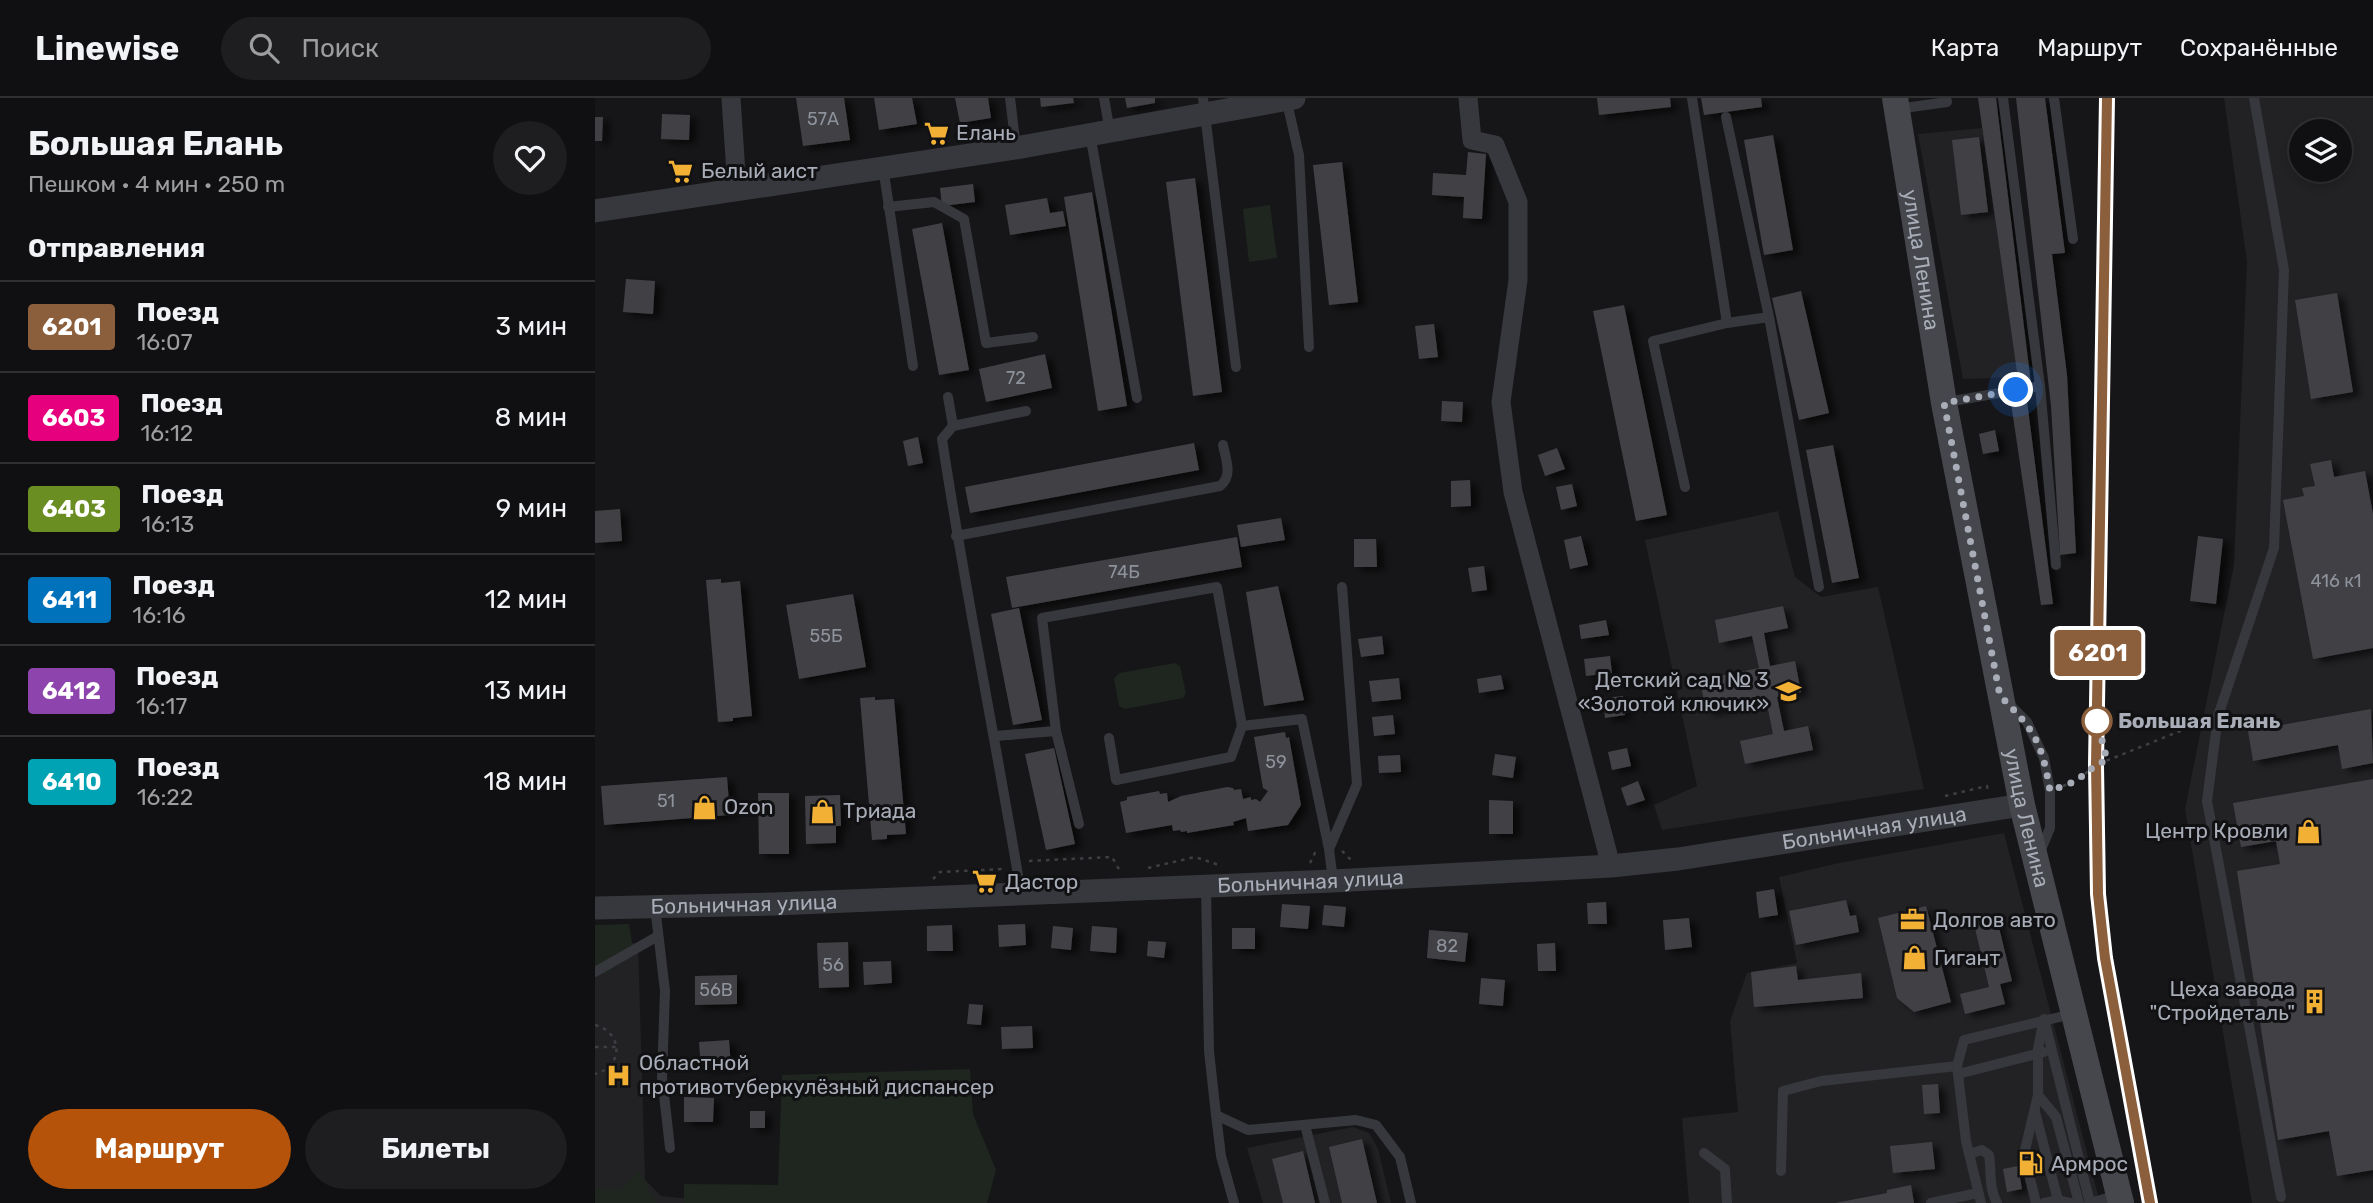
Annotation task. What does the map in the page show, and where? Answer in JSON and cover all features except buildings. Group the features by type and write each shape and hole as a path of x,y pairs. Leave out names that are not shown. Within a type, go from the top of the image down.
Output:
{"main road":[{"name":"улица Ленина","path":"1895,104 1944,403 2022,805 2120,1199"}],"street":[{"path":"731,98 737,189"},
{"path":"595,211 1016,148 1100,133 1204,106 1289,98"},
{"path":"1468,98 1472,140 1495,145 1518,202 1518,280 1501,402 1513,492 1611,866"},
{"name":"Больничная улица","path":"595,908 775,904 1333,881 1611,866 1678,859 2022,805"}],"lane":[{"path":"1010,98 1016,148"},
{"path":"1104,98 1100,133 1137,398"},
{"path":"1289,98 1299,155 1309,347"},
{"path":"1692,98 1727,323"},
{"path":"1895,104 1947,102 1946,98"},
{"path":"2003,98 2040,386 2056,565"},
{"path":"2055,98 2073,239"},
{"path":"2254,98 2284,270 2274,548 2217,716 2207,801 2281,1197"},
{"path":"1204,106 1236,368"},
{"path":"1726,117 1769,317 1819,587"},
{"path":"883,167 913,366"},
{"path":"888,207 934,202 964,219 986,343 1033,337"},
{"path":"1685,486 1653,341 1727,323 1769,317"},
{"path":"1944,403 2040,386"},
{"path":"948,397 953,425"},
{"path":"1021,893 995,736 956,536 942,439 953,425 1026,411"},
{"path":"956,536 1220,486 1227,480 1228,472 1223,445"},
{"path":"1079,824 1056,731 1042,618 1217,587 1242,726 1231,757 1117,780 1109,738"},
{"path":"1329,851 1357,784 1342,587"},
{"path":"2000,696 2027,722 2045,758 2050,791 2050,828 2036,862"},
{"path":"1242,726 1302,719 1333,881"},
{"path":"995,736 1056,731"},
{"path":"1206,885 1209,1051 1221,1156 1234,1203"},
{"path":"655,906 665,991 662,1077 670,1149"},
{"path":"595,972 658,936"},
{"path":"1931,1203 1980,1198 1969,1154 1969,1127 1958,1070 1964,1040 2072,1014"},
{"path":"2044,1020 2090,1203 2120,1199"},
{"path":"2036,1203 2024,1154 2038,1095 2038,1053 2044,1020"},
{"path":"1781,1171 1783,1091 1821,1082 1958,1070 2052,1050"},
{"path":"2038,1095 2056,1117 2079,1203"},
{"path":"2035,1111 2058,1199"},
{"path":"1216,1115 1248,1130 1356,1119 1376,1125 1400,1157 1411,1203"},
{"path":"1305,1125 1325,1203"},
{"path":"1969,1154 1982,1150 1989,1155 1992,1175 1989,1185 1997,1203"},
{"path":"1704,1153 1724,1169 1727,1203"},
{"path":"2044,1203 2058,1199 2071,1203"}],"path":[{"path":"2050,791 2076,781 2107,760 2158,742 2217,716"},
{"path":"1935,799 1987,786 1990,810"},
{"path":"1307,869 1315,853 1329,851 1344,851 1357,867"},
{"path":"595,1025 606,1028 612,1034 617,1047 612,1065 595,1074"},
{"path":"595,1047 617,1047"}],"shaded area":[{"path":"2224,98 2373,98 2373,1203 2252,1203 2185,809 2234,565 2247,262"},
{"path":"1982,128 2018,377 1963,379 1918,134"},
{"path":"1270,205 1277,258 1249,262 1243,209"},
{"name":"Детский сад № 3 «Золотой ключик»","path":"1778,511 1795,577 1821,597 1878,587 1924,789 1662,830 1654,805 1697,786 1645,540"},
{"path":"1175,663 1180,666 1186,693 1183,698 1125,709 1119,706 1114,679 1119,673"},
{"path":"2004,833 2100,1203 1689,1203 1682,1118 1738,1112 1730,1021 1747,973 1797,963 1779,877 1839,863"},
{"path":"629,924 633,949 608,974 595,974 595,925"},
{"name":"Областной противотуберкулёзный диспансер","path":"638,943 645,1180 661,1196 729,1203 595,1203 595,945"},
{"path":"970,1069 973,1114 996,1170 987,1203 684,1203 684,1184 778,1185 782,1075"},
{"path":"1353,1127 1369,1133 1378,1149 1391,1203 1263,1203 1247,1148"},
{"path":"640,1171 656,1203 595,1203 595,1189 620,1189"}],"railway":[{"path":"2107,98 2096,765 2098,894 2105,958 2150,1203"}],"train":[{"name":"6201","path":"2107,98 2096,765 2098,894 2105,958 2150,1203"}],"place":[{"name":"Елань","path":"936,133"},
{"name":"Белый аист","path":"681,171"},
{"name":"Детский сад № 3 «Золотой ключик»","path":"1789,692"},
{"name":"Большая Елань","path":"2097,721"},
{"name":"Ozon","path":"704,807"},
{"name":"Триада","path":"823,811"},
{"name":"Центр Кровли","path":"2308,831"},
{"name":"Дастор","path":"985,882"},
{"name":"Долгов авто","path":"1913,920"},
{"name":"Гигант","path":"1914,958"},
{"name":"Цеха завода \"Стройдеталь\"","path":"2315,1001"},
{"name":"Областной противотуберкулёзный диспансер","path":"619,1075"},
{"name":"Армрос","path":"2031,1164"}],"route":[{"path":"2016,390 1944,403 2000,696 2027,722 2045,758 2050,791 2076,781 2107,760 2097,721"}]}
